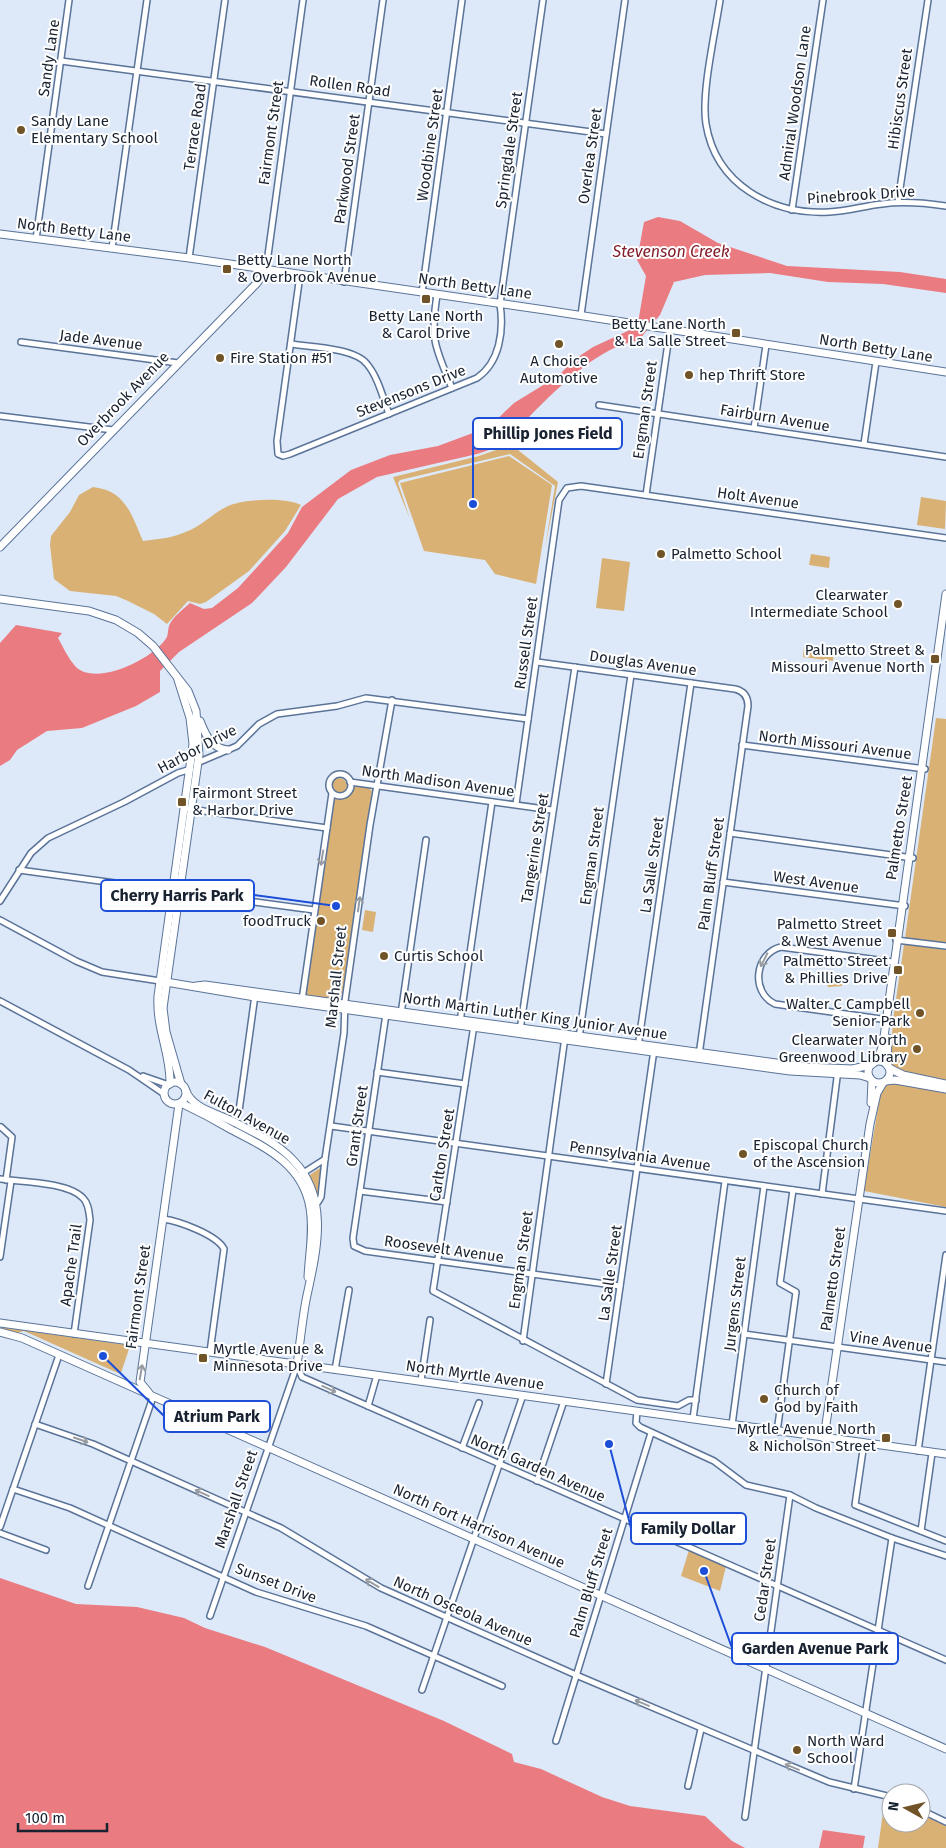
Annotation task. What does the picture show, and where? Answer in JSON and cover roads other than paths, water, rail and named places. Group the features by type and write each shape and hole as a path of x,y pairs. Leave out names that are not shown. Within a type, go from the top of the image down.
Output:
{"street":[{"name":"Sandy Lane","path":"36,239 69,0"},
{"path":"112,248 147,0"},
{"name":"Terrace Road","path":"189,258 225,0"},
{"name":"Fairmont Street","path":"266,270 303,0"},
{"name":"Parkwood Street","path":"344,282 383,0"},
{"name":"Woodbine Street","path":"422,293 462,0"},
{"name":"Springdale Street","path":"500,304 543,0"},
{"name":"Overlea Street","path":"580,315 625,0"},
{"name":"Pinebrook Drive","path":"720,0 706,95 706,125 710,140 724,168 744,188 758,198 777,207 792,210 830,212 898,202 946,206"},
{"name":"Admiral Woodson Lane","path":"792,210 823,0"},
{"name":"Hibiscus Street","path":"898,202 928,0"},
{"name":"Rollen Road","path":"61,60 606,134"},
{"name":"North Betty Lane","path":"0,234 189,258 580,315 946,372"},
{"name":"Overbrook Avenue","path":"2,542 257,283 266,270"},
{"path":"300,275 291,344 344,352 362,358 372,372 389,414"},
{"path":"437,295 432,333 437,352 452,388"},
{"name":"Stevensons Drive","path":"291,344 277,441 278,454 283,456 477,378 488,370 495,360 502,316 500,304"},
{"name":"Engman Street","path":"646,495 670,329"},
{"name":"Jade Avenue","path":"21,342 178,362"},
{"path":"754,428 766,345"},
{"path":"864,444 876,362"},
{"name":"Fairburn Avenue","path":"599,405 946,457"},
{"path":"0,416 112,430"},
{"name":"Holt Avenue","path":"567,488 581,486 946,538"},
{"name":"Russell Street","path":"516,804 560,500 567,488"},
{"name":"Palmetto Street","path":"924,769 946,594"},
{"path":"0,599 99,614 131,628 148,641 174,671 188,691 209,741 219,748 228,750"},
{"name":"Palmetto Street","path":"873,1064 881,1052 887,1020 946,624"},
{"name":"Douglas Avenue","path":"537,662 735,689 745,694"},
{"name":"Tangerine Street","path":"520,1030 575,667"},
{"path":"174,671 190,718 193,744 188,808"},
{"name":"Engman Street","path":"579,1039 631,675"},
{"name":"La Salle Street","path":"638,1047 691,683"},
{"name":"Palm Bluff Street","path":"699,1055 748,703 745,694"},
{"name":"Harbor Drive","path":"0,901 31,853 48,838 124,802 178,773 190,769 198,761 241,743 263,721 276,714 337,706 366,698 528,719"},
{"name":"Marshall Street","path":"210,1616 297,1364 315,1259 319,1200 344,1033 344,1007 377,785 392,700"},
{"path":"164,1094 169,1084 168,1062 158,1019 188,808 198,761 199,732 196,711"},
{"name":"North Missouri Avenue","path":"742,745 924,769"},
{"path":"302,1001 332,793 329,783 336,775 343,775 350,782 350,789 346,794 339,796 332,793"},
{"name":"North Madison Avenue","path":"350,782 552,810"},
{"path":"460,1022 492,802"},
{"path":"188,808 327,828"},
{"path":"730,832 911,858"},
{"path":"401,1014 426,840"},
{"path":"20,870 314,910"},
{"name":"West Avenue","path":"723,882 903,906"},
{"name":"North Martin Luther King Junior Avenue","path":"0,920 76,961 102,972 196,986 204,990 386,1012 699,1055 806,1067 860,1075 871,1079"},
{"path":"898,940 946,946"},
{"name":"Palmetto Street","path":"888,1066 887,1020 893,962 898,940"},
{"path":"887,1020 775,1004 761,992 759,974 765,956 773,949 781,947 893,962"},
{"path":"0,1001 129,1070 164,1094 170,1103 180,1104 186,1097 186,1091 176,1074 164,1021 163,981"},
{"path":"239,1111 255,995"},
{"name":"Grant Street","path":"354,1246 353,1238 386,1012"},
{"name":"Carlton Street","path":"474,1024 433,1291 523,1341"},
{"name":"Engman Street","path":"523,1341 565,1037"},
{"name":"La Salle Street","path":"606,1384 654,1049"},
{"path":"946,1084 902,1075 881,1062 873,1064 868,1071 871,1079 884,1082 897,1080 946,1089"},
{"name":"North Martin Luther King Junior Avenue","path":"838,1072 873,1064"},
{"path":"884,1082 890,1075 888,1066"},
{"path":"129,1070 169,1084 181,1084"},
{"path":"377,1072 465,1084"},
{"path":"822,1194 838,1072"},
{"name":"Palmetto Street","path":"870,1124 871,1079"},
{"name":"Palmetto Street","path":"824,1438 870,1124 878,1091 884,1082"},
{"name":"Fulton Avenue","path":"186,1091 194,1103 278,1147 312,1191"},
{"name":"Fairmont Street","path":"170,1103 174,1113 174,1148"},
{"name":"Fairmont Street","path":"153,1396 140,1382 180,1104"},
{"name":"Fulton Avenue","path":"180,1104 268,1149 300,1174 308,1199"},
{"name":"Pennsylvania Avenue","path":"331,1126 946,1211"},
{"path":"0,1257 12,1137 1,1127"},
{"path":"300,1174 325,1159"},
{"name":"Apache Trail","path":"0,1179 75,1192 84,1200 89,1210 90,1220 74,1334"},
{"path":"693,1419 725,1181"},
{"name":"Jurgens Street","path":"732,1425 764,1186"},
{"path":"360,1190 447,1202"},
{"path":"776,1432 796,1292 780,1283 793,1190"},
{"name":"Marshall Street","path":"312,1191 319,1200"},
{"path":"308,1199 319,1200"},
{"name":"Marshall Street","path":"306,1303 311,1235 308,1199"},
{"path":"163,1219 181,1222 220,1243 224,1249 210,1352"},
{"name":"Roosevelt Avenue","path":"354,1246 364,1250 620,1286"},
{"path":"918,1451 946,1255"},
{"path":"336,1370 349,1290"},
{"path":"422,1381 430,1320"},
{"name":"North Myrtle Avenue","path":"0,1323 776,1432 946,1454"},
{"name":"North Fort Harrison Avenue","path":"0,1332 59,1354 946,1749"},
{"name":"Vine Avenue","path":"744,1334 946,1362"},
{"path":"523,1341 637,1400 678,1406 689,1400 696,1400"},
{"path":"0,1527 2,1513 13,1489 59,1354"},
{"name":"North Garden Avenue","path":"297,1364 302,1378 878,1628 946,1660"},
{"path":"368,1406 377,1375"},
{"path":"422,1690 523,1395"},
{"path":"88,1586 153,1396"},
{"path":"537,1481 564,1401"},
{"path":"462,1448 479,1403"},
{"path":"638,1412 636,1423 651,1433 714,1461 746,1485 790,1495 816,1508 892,1538 946,1556"},
{"name":"North Osceola Avenue","path":"35,1424 93,1444 293,1534 380,1588 576,1675 754,1752 829,1782 881,1795"},
{"name":"Palm Bluff Street","path":"556,1741 651,1433"},
{"path":"864,1443 855,1505 946,1541"},
{"path":"921,1531 932,1452"},
{"name":"Sunset Drive","path":"13,1489 70,1508 264,1594 366,1626 502,1686"},
{"name":"Cedar Street","path":"744,1817 790,1495"},
{"path":"0,1533 46,1550"},
{"path":"854,1789 892,1538"},
{"path":"688,1786 701,1729"},
{"path":"931,1815 946,1822"}],"water":[{"name":"Stevenson Creek","path":"658,217 680,221 718,243 787,266 900,272 946,279 946,293 883,284 828,282 770,273 705,275 674,282 660,315 638,341 621,345 585,366 549,397 506,441 495,448 477,454 377,477 338,499 286,567 252,603 179,652 160,671 160,692 136,706 82,728 47,731 17,750 10,760 0,766 0,643 16,625 62,633 58,638 69,657 76,667 85,672 97,674 111,672 138,661 151,653 167,637 169,627 178,613 190,603 204,609 212,608 238,588 288,533 302,507 351,470 390,455 438,446 489,427 514,403 558,376 575,359 593,347 632,329 639,317 646,276 637,260 644,222"},
{"path":"0,1578 76,1604 137,1607 184,1618 205,1628 265,1647 444,1721 512,1754 514,1762 541,1769 602,1797 630,1806 705,1816 732,1841 745,1848 0,1848"},
{"path":"823,1830 865,1836 863,1848 819,1848"}],"place":[{"name":"Sandy Lane Elementary School","path":"21,130"},
{"name":"Betty Lane North & Overbrook Avenue","path":"227,269"},
{"name":"Betty Lane North & Carol Drive","path":"426,299"},
{"name":"Betty Lane North & La Salle Street","path":"736,333"},
{"name":"A Choice Automotive","path":"559,344"},
{"name":"Fire Station #51","path":"220,358"},
{"name":"hep Thrift Store","path":"689,375"},
{"name":"Phillip Jones Field","path":"473,504"},
{"name":"Palmetto School","path":"661,554"},
{"name":"Clearwater Intermediate School","path":"898,604"},
{"name":"Palmetto Street & Missouri Avenue North","path":"935,659"},
{"name":"Fairmont Street & Harbor Drive","path":"182,802"},
{"name":"Cherry Harris Park","path":"336,906"},
{"name":"foodTruck","path":"321,921"},
{"name":"Palmetto Street & West Avenue","path":"892,933"},
{"name":"Curtis School","path":"384,956"},
{"name":"Palmetto Street & Phillies Drive","path":"898,970"},
{"name":"Walter C Campbell Senior Park","path":"920,1013"},
{"name":"Clearwater North Greenwood Library","path":"917,1049"},
{"name":"Episcopal Church of the Ascension","path":"743,1154"},
{"name":"Atrium Park","path":"103,1356"},
{"name":"Myrtle Avenue & Minnesota Drive","path":"203,1358"},
{"name":"Church of God by Faith","path":"764,1399"},
{"name":"Myrtle Avenue North & Nicholson Street","path":"886,1438"},
{"name":"Family Dollar","path":"609,1444"},
{"name":"Garden Avenue Park","path":"704,1571"},
{"name":"North Ward School","path":"797,1750"}]}
